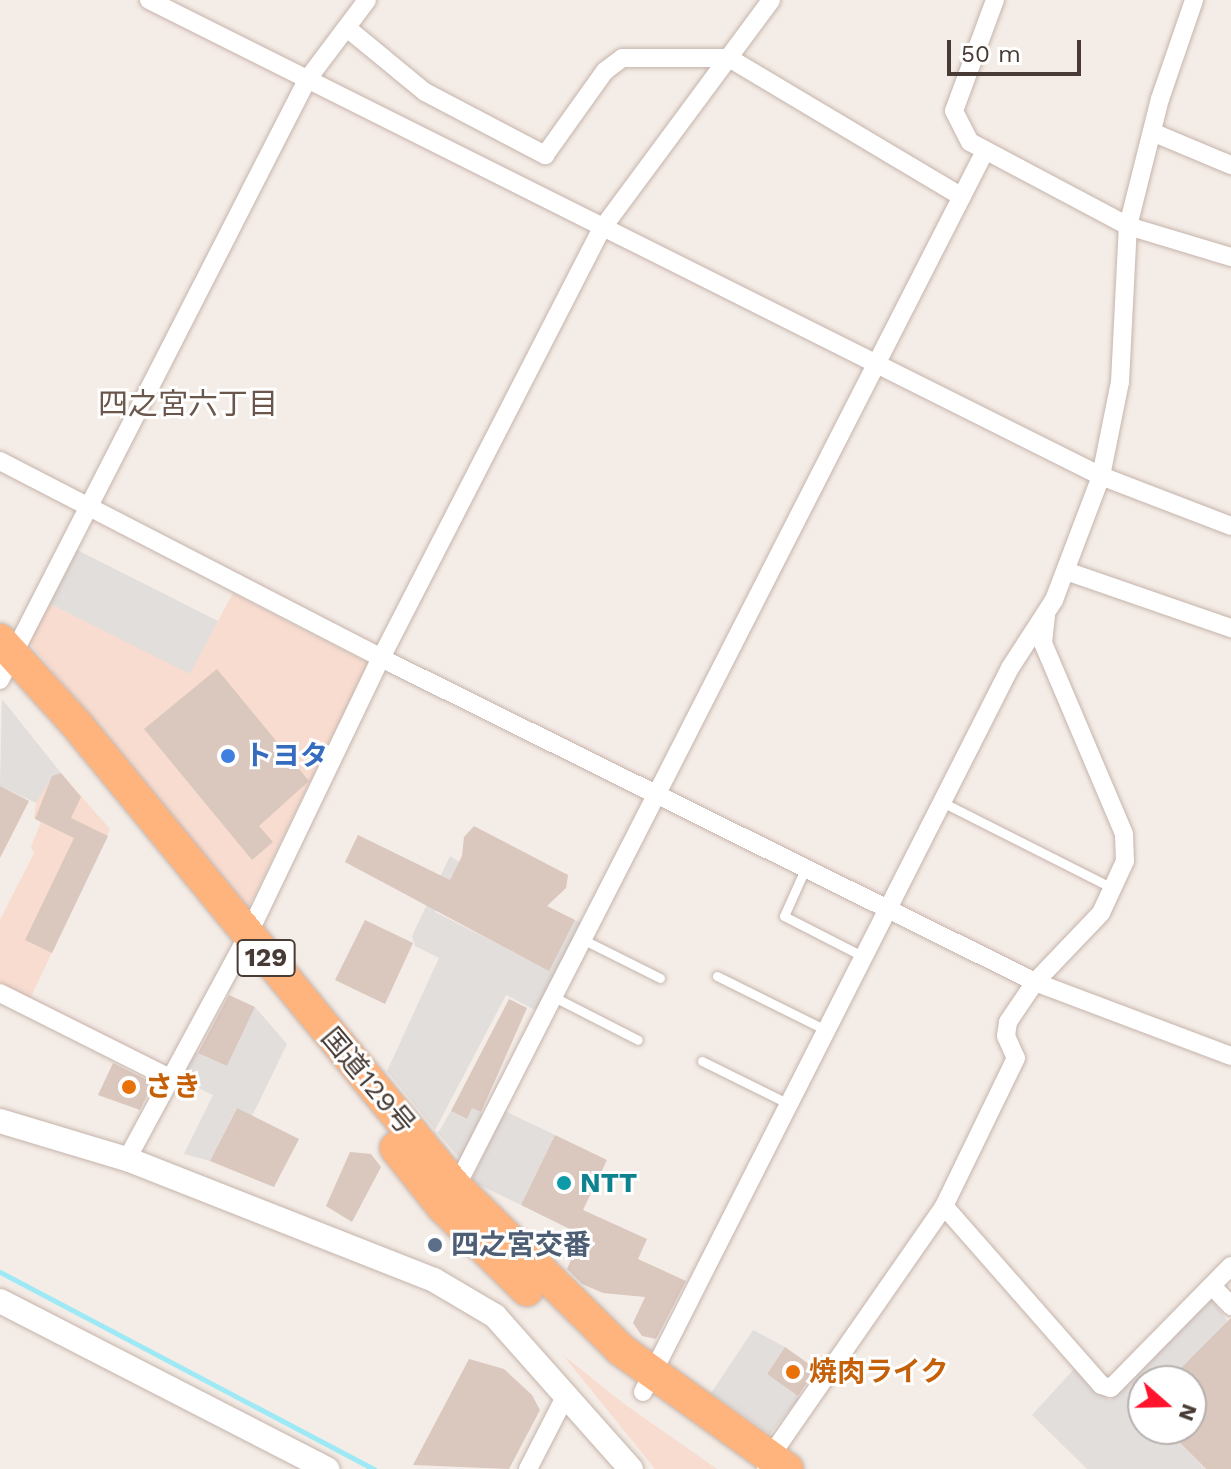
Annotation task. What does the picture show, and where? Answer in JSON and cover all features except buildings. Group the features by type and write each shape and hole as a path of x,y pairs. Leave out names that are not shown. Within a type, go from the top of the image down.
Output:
{"highway":[{"name":"国道129号","path":"3,663 456,1187 530,1279"},
{"name":"国道129号","path":"243,943 443,1207 648,1382 767,1466"}],"street":[{"path":"149,0 601,230 876,362 1101,476 1231,526"},
{"path":"3,663 307,80 367,0"},
{"path":"127,1159 243,943 381,658 601,230 771,0"},
{"path":"995,0 954,111 963,132 984,153 1040,177 1128,226 1231,257"},
{"path":"648,1382 1010,668 1046,612 1066,571 1101,476 1120,382 1128,226 1152,132 1194,0"},
{"path":"347,28 425,92 545,155 605,71 622,58 729,58 962,197"},
{"path":"1152,132 1231,165"},
{"path":"456,1187 984,153"},
{"path":"0,461 381,658 888,911 1035,982 1231,1056"},
{"path":"1066,571 1231,628"},
{"path":"767,1466 944,1206 1016,1058 1006,1036 1008,1022 1035,982 1101,913 1116,890 1125,861 1124,834 1043,643 1046,612"},
{"path":"0,993 170,1078"},
{"path":"0,1121 127,1159 391,1260 495,1316 631,1469"},
{"path":"944,1206 1101,1385 1111,1388 1231,1266"},
{"path":"495,1316 530,1279"},
{"path":"1212,1286 1231,1306"},
{"path":"0,1301 327,1469"},
{"path":"528,1469 565,1397"}],"lane":[{"path":"942,802 1116,890"},
{"path":"805,869 784,916 864,957"},
{"path":"584,940 660,978"},
{"path":"717,976 826,1030"},
{"path":"554,997 638,1040"},
{"path":"702,1061 789,1104"}],"shaded area":[{"path":"77,550 218,621 190,674 50,604"},
{"name":"トヨタ","path":"233,593 368,663 248,909 29,642 50,604 190,673"},
{"path":"2,699 61,773 52,777 36,803 0,786"},
{"path":"61,773 110,829 29,1001 0,987 0,920 34,853 31,847 41,822 34,818 36,803 52,776"},
{"path":"450,856 459,862 435,912 549,970 575,920 583,924 539,1012 506,995 435,1130 387,1071 439,958 415,946 412,936"},
{"path":"255,1007 287,1044 252,1116 236,1109 210,1161 184,1154 213,1095 181,1080 196,1052 227,1066"},
{"path":"472,1108 486,1115 462,1161 438,1133 451,1111 466,1119"},
{"path":"505,1111 555,1135 521,1205 471,1181"},
{"path":"1211,1298 1228,1322 1184,1365 1145,1365"},
{"path":"753,1330 785,1347 767,1374 800,1397 770,1434 711,1393"},
{"path":"563,1355 623,1403 717,1469 655,1469"},
{"path":"1074,1369 1110,1401 1127,1384 1127,1445 1182,1445 1205,1469 1087,1469 1032,1415"}],"waterway":[{"path":"0,1272 374,1469"}],"place":[{"name":"トヨタ","path":"228,756"},
{"name":"さき","path":"129,1087"},
{"name":"NTT","path":"564,1183"},
{"name":"四之宮交番","path":"435,1245"},
{"name":"焼肉ライク","path":"793,1372"}],"district":[{"name":"四之宮六丁目","path":"188,404"}]}
